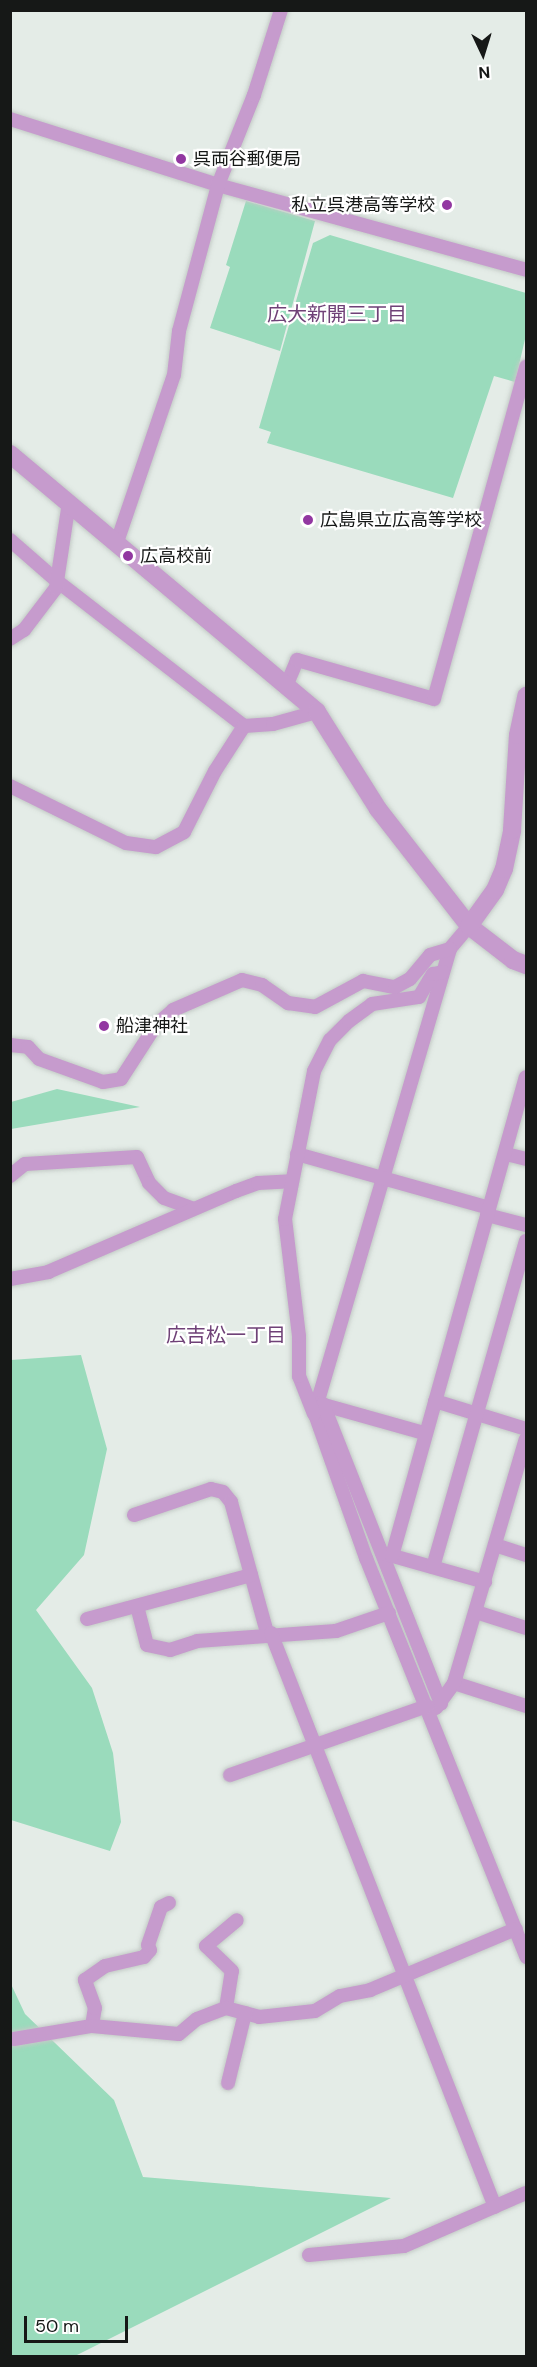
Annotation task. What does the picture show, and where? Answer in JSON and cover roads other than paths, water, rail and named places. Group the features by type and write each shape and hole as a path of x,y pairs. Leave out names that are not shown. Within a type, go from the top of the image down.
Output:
{"street":[{"path":"117,542 174,375 179,331 218,185 254,95 281,10"},
{"path":"10,119 218,185 526,270"},
{"path":"287,684 297,660 434,699 526,367"},
{"path":"10,454 287,684 317,712 378,809 469,926 513,960 526,965"},
{"path":"10,639 24,630 56,588 69,502"},
{"path":"10,540 57,581 244,726 273,724 317,712"},
{"path":"316,1417 450,949 495,890 504,868 512,830 518,735 526,696"},
{"path":"10,786 126,843 156,847 184,832 215,771 244,726"},
{"path":"10,1045 28,1047 39,1059 103,1082 121,1079 156,1025 172,1010 242,980 262,985 288,1003 315,1007 363,981 395,987 410,979 430,955 450,949"},
{"path":"433,1708 366,1558 299,1376 299,1336 285,1219 314,1071 330,1040 372,1004 410,1001 418,997 433,974 443,972"},
{"path":"387,1554 435,1401 524,1092 526,1077"},
{"path":"297,1154 384,1178 526,1225"},
{"path":"506,1154 526,1159"},
{"path":"10,1176 26,1164 137,1157 149,1183 164,1198 192,1208"},
{"path":"10,1279 48,1272 170,1221 192,1208 220,1201 258,1183 291,1182"},
{"path":"433,1567 475,1413 526,1241"},
{"path":"435,1401 526,1429"},
{"path":"320,1403 424,1433"},
{"path":"320,1403 387,1554 433,1708 526,1957"},
{"path":"230,1775 433,1708 454,1683 526,1439"},
{"path":"512,1487 526,1491"},
{"path":"134,1515 211,1489 224,1492 231,1502 269,1633 495,2207"},
{"path":"495,1545 526,1555"},
{"path":"366,1558 387,1554 485,1582"},
{"path":"87,1618 251,1575"},
{"path":"137,1606 147,1645 170,1650 197,1641 269,1633 336,1631 389,1613"},
{"path":"476,1612 526,1628"},
{"path":"454,1683 526,1706"},
{"path":"92,2026 95,2008 85,1980 105,1966 144,1957 150,1950 148,1945 161,1907 169,1903"},
{"path":"226,2008 232,1971 206,1946 237,1920"},
{"path":"14,2039 92,2026 178,2034 197,2019 226,2008 245,2013 278,2016 315,2011 340,1996 370,1990 516,1929"},
{"path":"228,2083 245,2013"},
{"path":"309,2255 404,2246 526,2193"}],"place":[{"name":"呉両谷郵便局","path":"181,159"},
{"name":"私立呉港高等学校","path":"447,205"},
{"name":"広島県立広高等学校","path":"308,520"},
{"name":"広高校前","path":"128,556"},
{"name":"船津神社","path":"104,1026"}],"district":[{"name":"広大新開三丁目","path":"337,314"},
{"name":"広吉松一丁目","path":"226,1335"}]}
